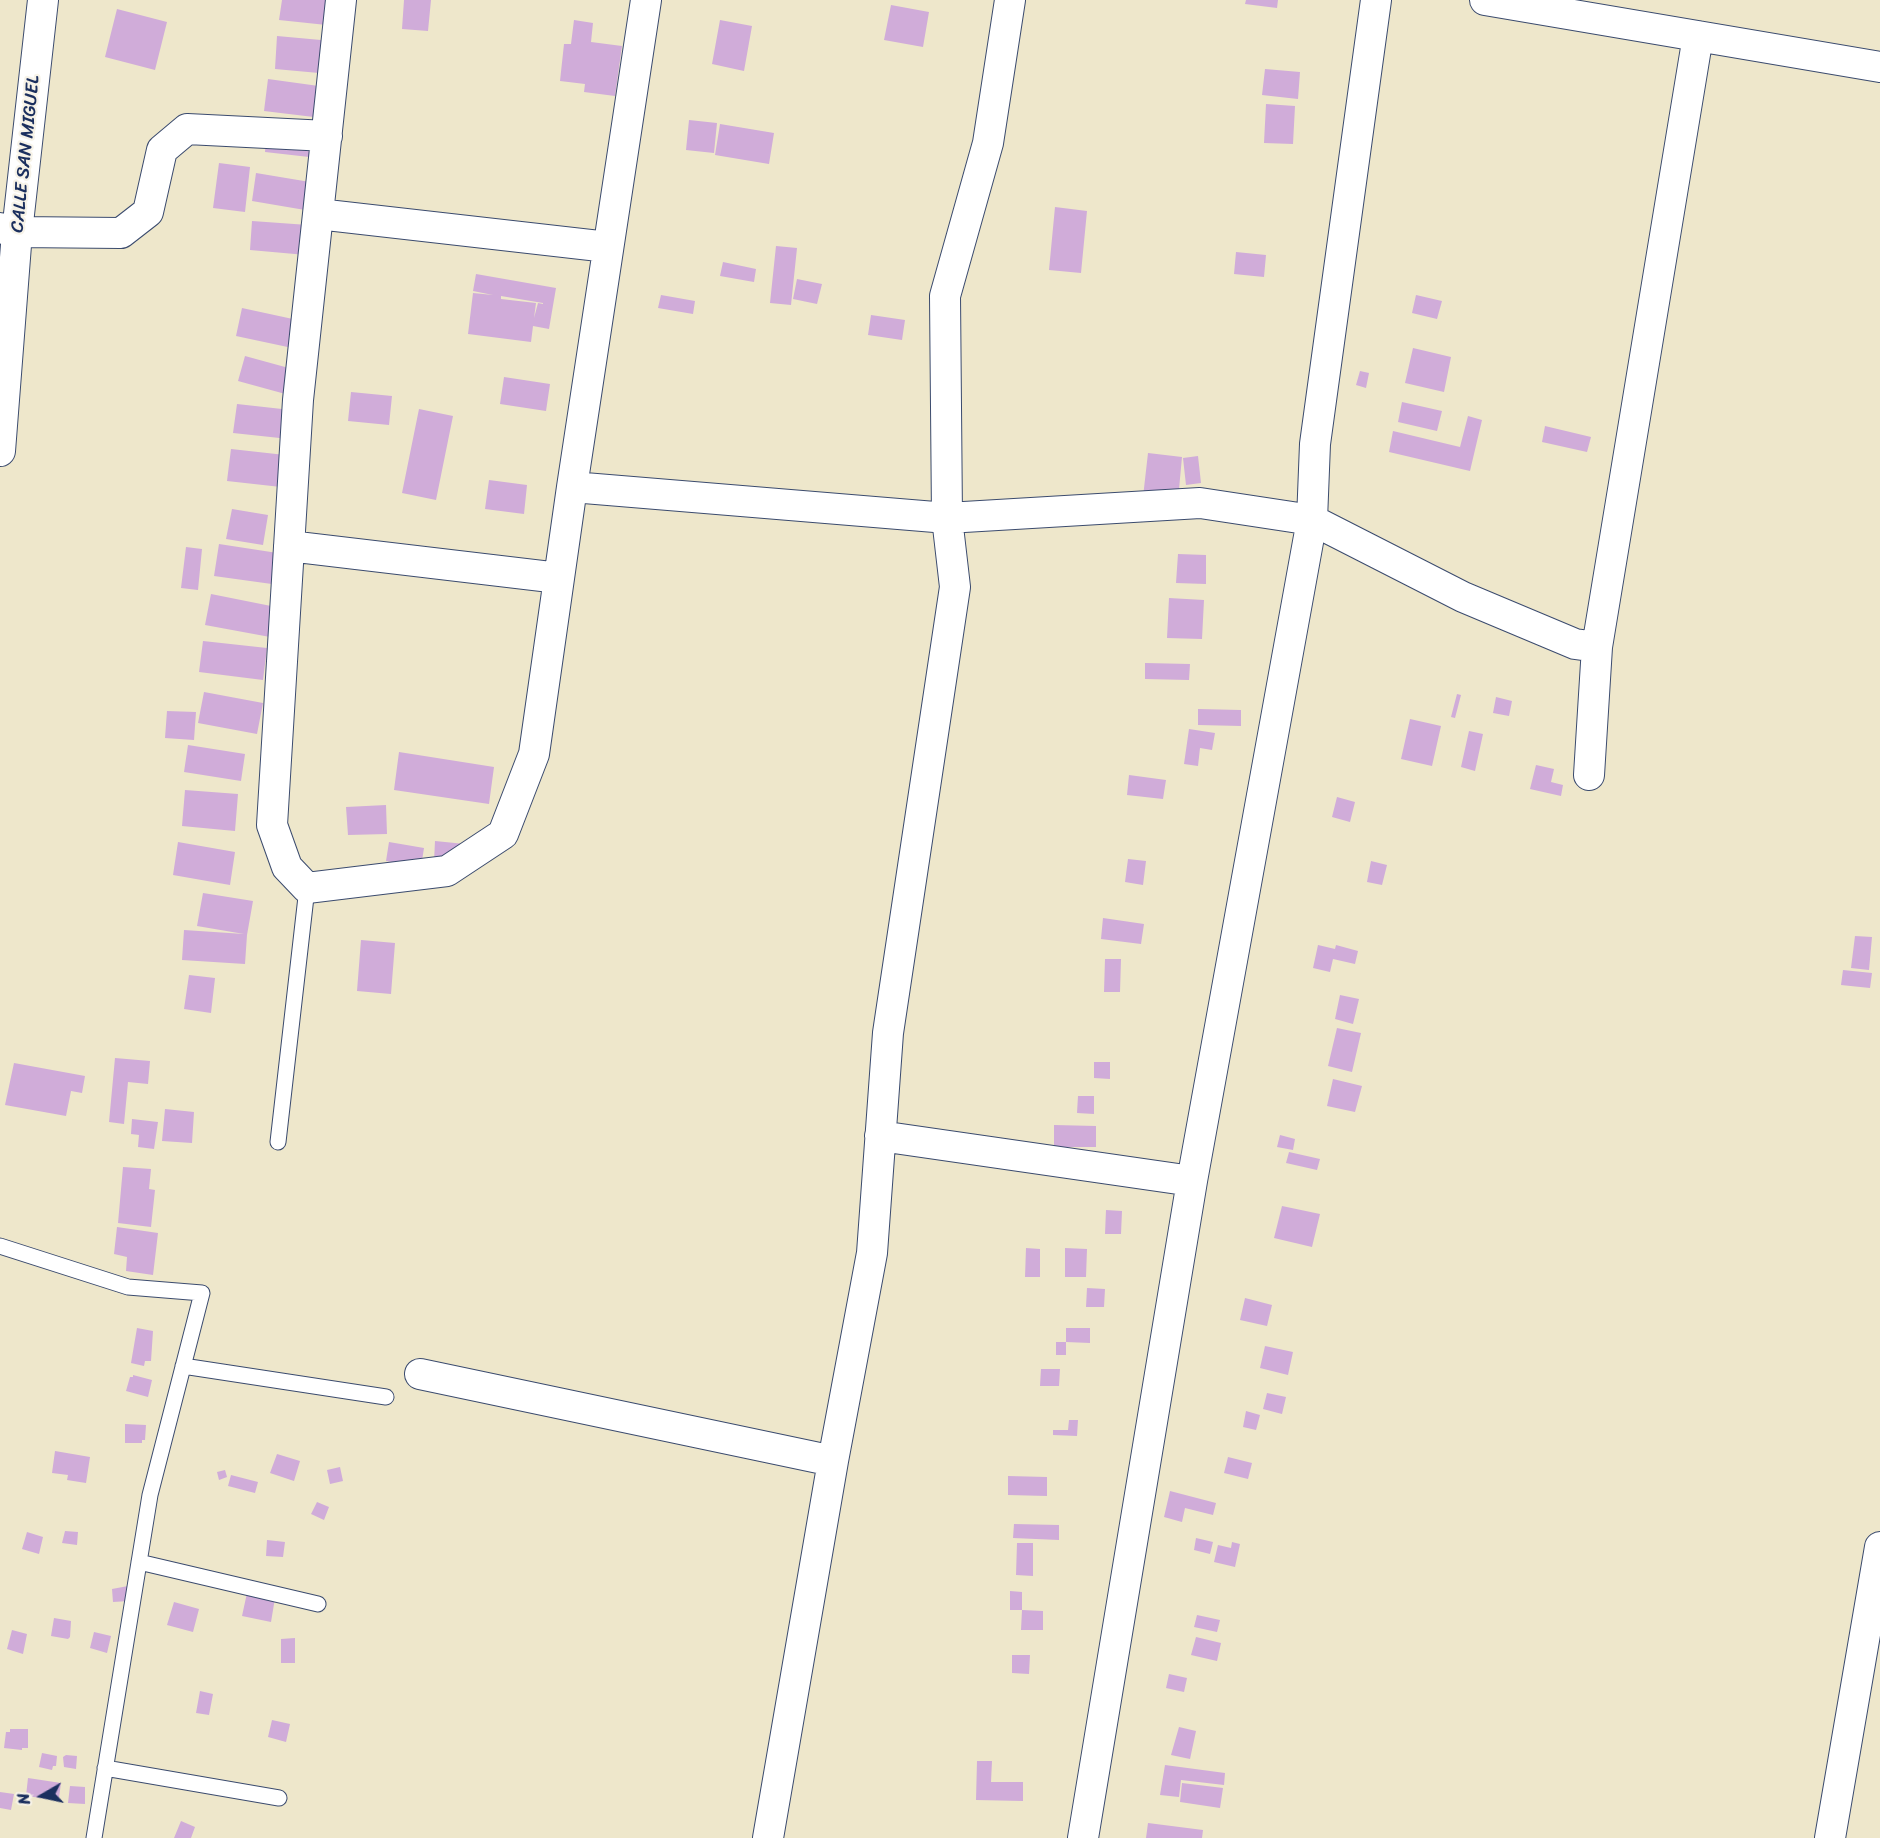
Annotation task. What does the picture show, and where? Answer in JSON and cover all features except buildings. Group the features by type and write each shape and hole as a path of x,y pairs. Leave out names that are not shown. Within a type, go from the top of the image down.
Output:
{"street":[{"name":"CALLE SAN MIGUEL","path":"0,451 8,230 43,0"},
{"path":"341,0 298,400 272,825 287,867 308,888 447,871 503,834 534,754 646,0"},
{"path":"768,1838 833,1461 872,1253 888,1033 955,587 947,518 945,296 988,143 1010,0"},
{"path":"1083,1838 1192,1180 1312,520 1315,444 1376,0"},
{"path":"1485,0 1880,67"},
{"path":"1589,775 1597,647 1698,36"},
{"path":"8,230 121,233 148,212 162,150 187,129 327,136"},
{"path":"318,214 608,246"},
{"path":"572,487 947,518 1200,503 1312,520 1463,597 1575,644 1597,647"},
{"path":"289,546 559,578"},
{"path":"880,1136 1192,1180"},
{"path":"420,1374 833,1461"},
{"path":"1830,1838 1880,1547"}],"lane":[{"path":"278,1142 308,888"},
{"path":"0,1246 128,1287 202,1293 150,1496 94,1838"},
{"path":"183,1366 386,1397"},
{"path":"139,1562 318,1604"},
{"path":"105,1768 279,1798"}]}
